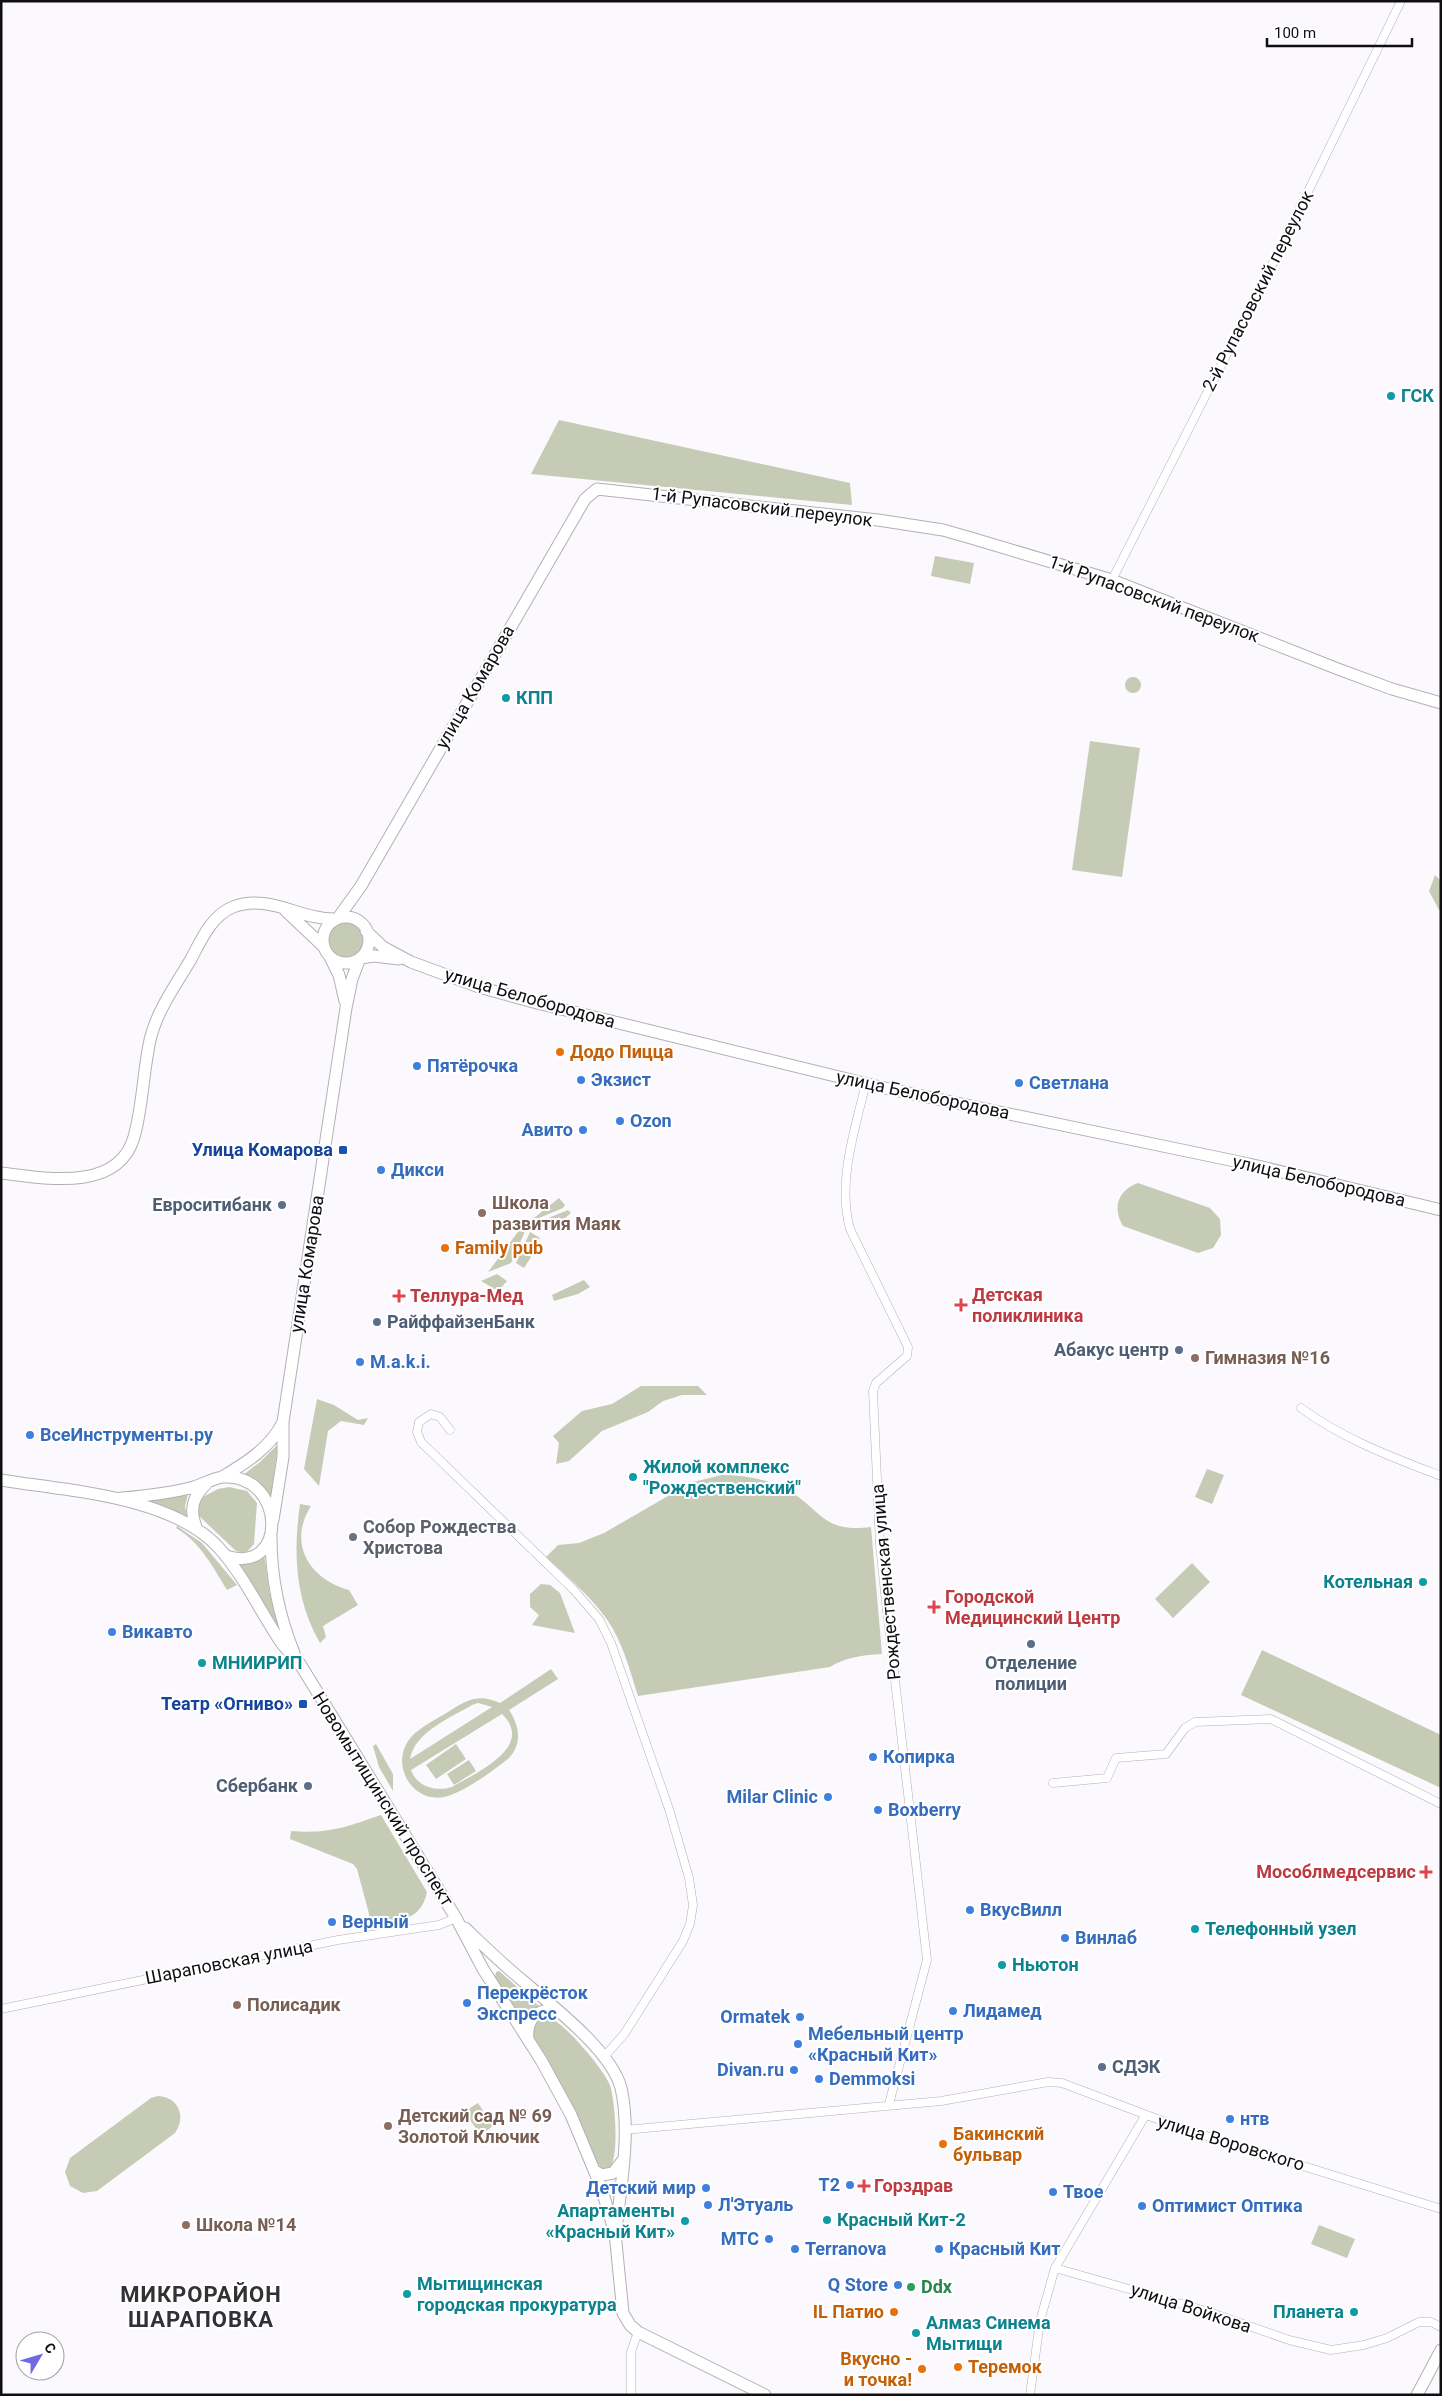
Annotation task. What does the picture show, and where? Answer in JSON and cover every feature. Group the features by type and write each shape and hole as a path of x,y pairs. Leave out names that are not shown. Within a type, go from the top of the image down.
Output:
{"street":[{"name":"2-й Рупасовский переулок","path":"1112,580 1279,251 1401,1"},
{"name":"1-й Рупасовский переулок","path":"593,491 602,488 912,525 971,538 1112,580 1338,669 1392,689 1441,703"},
{"name":"улица Комарова","path":"337,919 361,886 585,499 593,491"},
{"name":"улица Комарова","path":"361,886 356,904 357,914 364,928"},
{"path":"1,1173 48,1179 73,1179 97,1174 119,1162 129,1150 134,1137 150,1040 157,1018 201,939 218,916 232,907 263,903 281,907 309,916 337,919 351,918 364,928 368,943 367,949 360,958 346,963 327,952 307,929 281,907"},
{"path":"327,952 324,931 337,919"},
{"name":"улица Белобородова","path":"364,928 383,947 411,962 479,987 537,1003 866,1083 1248,1164 1441,1210"},
{"name":"улица Комарова","path":"327,952 341,984 346,1008"},
{"name":"улица Белобородова","path":"360,958 380,956 411,962"},
{"name":"улица Комарова","path":"273,1520 283,1457 283,1422 346,1008 352,979 360,958"},
{"name":"Рождественская улица","path":"866,1083 847,1176 846,1211 853,1237 908,1347 907,1356 876,1383 873,1391 884,1583 927,1960 889,2104"},
{"path":"1301,1408 1322,1424 1441,1476"},
{"path":"450,1430 440,1417 431,1414 419,1422 416,1432 421,1442 573,1589 606,1632 657,1771 689,1878 692,1914 683,1941 625,2033 604,2057"},
{"path":"113,1498 167,1492 207,1483 222,1477 262,1450 277,1433 283,1422"},
{"path":"222,1477 243,1481 255,1487 266,1499 273,1520 272,1562 280,1612 299,1663"},
{"name":"Новомытищинский проспект","path":"1,1480 113,1498 171,1515 196,1527 226,1556 281,1642 299,1663 456,1918 484,1970 560,2094 595,2171 615,2233 623,2313 630,2325 638,2332"},
{"path":"196,1527 192,1516 193,1501 207,1483"},
{"path":"226,1556 238,1560 246,1559 261,1550 272,1535"},
{"path":"1053,1783 1107,1778 1116,1758 1166,1754 1185,1728 1195,1722 1272,1719 1441,1804"},
{"name":"Новомытищинский проспект","path":"456,1918 495,1957 560,2013 611,2066 620,2087 624,2130 624,2158 615,2233"},
{"name":"Шараповская улица","path":"1,2009 328,1942 439,1925 456,1918"},
{"path":"528,2039 529,2023 534,2016 546,2010 560,2013"},
{"name":"улица Воровского","path":"624,2130 889,2104 941,2101 1048,2082 1062,2083 1145,2116 1441,2209"},
{"path":"1030,2395 1040,2321 1055,2268 1145,2116"},
{"path":"595,2171 602,2175 613,2173 622,2164 624,2158"},
{"name":"улица Войкова","path":"1055,2268 1197,2308 1289,2340 1331,2350 1364,2345 1387,2338 1419,2322 1431,2322 1441,2327"},
{"path":"631,2395 631,2352 638,2332 765,2395"},
{"path":"1417,2395 1441,2350"}],"green space":[{"path":"559,420 850,483 852,505 531,474"},
{"path":"935,556 974,563 970,584 931,576"},
{"path":"1130,677 1136,677 1141,682 1139,691 1130,693 1125,688 1125,682"},
{"path":"1090,741 1140,748 1122,877 1072,870"},
{"path":"1435,875 1441,881 1441,909 1439,910 1429,891"},
{"path":"346,923 353,924 358,928 362,933 362,947 358,952 353,956 346,957 339,956 334,952 330,947 329,940 330,933 334,928 339,924"},
{"path":"1138,1183 1210,1208 1220,1219 1221,1235 1213,1248 1198,1253 1123,1226 1118,1213 1119,1200 1126,1190"},
{"path":"559,1198 565,1205 563,1208 539,1218 534,1218"},
{"path":"568,1210 571,1213 563,1220 559,1217 546,1230 540,1223 541,1221"},
{"path":"523,1225 526,1229 511,1263 488,1272"},
{"path":"530,1232 540,1238 527,1253 531,1257 524,1268 516,1263"},
{"path":"497,1274 507,1281 498,1291 481,1281"},
{"path":"584,1280 590,1287 578,1294 554,1301 552,1295"},
{"path":"641,1386 698,1386 707,1395 682,1395 663,1401 648,1412 602,1431 569,1461 556,1464 559,1443 553,1436 582,1411 612,1404"},
{"path":"317,1399 334,1405 358,1420 368,1418 364,1425 341,1421 328,1431 319,1486 304,1469"},
{"path":"277,1445 271,1496 257,1481 243,1475"},
{"path":"1207,1469 1224,1475 1212,1504 1195,1497"},
{"path":"722,1475 755,1478 786,1489 824,1518 842,1527 871,1527 882,1654 855,1657 830,1667 638,1696 622,1648 608,1621 587,1595 546,1557 558,1545 579,1543 604,1533 693,1482"},
{"path":"229,1487 247,1491 257,1503 254,1544 246,1553 236,1551 198,1515 197,1500 218,1489"},
{"path":"188,1495 185,1506 187,1516 145,1500"},
{"path":"300,1504 311,1506 304,1520 301,1534 306,1558 323,1578 349,1590 358,1605 323,1626 326,1637 320,1643 305,1610 298,1576 297,1540"},
{"path":"177,1526 202,1543 237,1585 227,1590 199,1548 176,1528"},
{"path":"264,1553 269,1590 277,1626 237,1564 252,1563"},
{"path":"1192,1563 1210,1582 1173,1618 1155,1599"},
{"path":"541,1584 550,1585 560,1593 575,1633 532,1625 539,1615 530,1607 530,1594"},
{"path":"1262,1650 1441,1735 1441,1788 1241,1695"},
{"path":"551,1669 558,1679 509,1710 517,1728 518,1740 509,1758 486,1775 452,1795 433,1797 415,1789 408,1781 402,1762 403,1751 411,1737 426,1725 467,1701 479,1698 500,1703","holes":["478,1703 492,1707 410,1759 413,1749 426,1733","502,1714 511,1726 512,1737 507,1748 487,1766 452,1787 440,1789 428,1787 414,1776 411,1770"]},
{"path":"376,1744 393,1774 393,1791 379,1767 373,1746"},
{"path":"456,1744 466,1759 436,1779 426,1765"},
{"path":"469,1760 476,1771 454,1785 447,1774"},
{"path":"381,1815 427,1892 420,1909 414,1914 407,1918 372,1925 357,1869 353,1864 290,1839 291,1831 304,1832 337,1829"},
{"path":"499,1971 539,2006 526,2015 522,2021 495,1977 496,1972"},
{"path":"544,2016 551,2018 560,2025 581,2045 610,2085 614,2103 615,2141 612,2163 609,2169 604,2170 598,2164 570,2101 533,2039 534,2025"},
{"path":"158,2096 171,2100 178,2108 180,2120 179,2127 175,2133 97,2191 83,2193 70,2186 65,2172 70,2158 151,2098"},
{"path":"478,2103 493,2126 481,2135 464,2112"},
{"path":"1319,2225 1355,2239 1347,2258 1311,2244"}],"place":[{"name":"ГСК","path":"1391,396"},
{"name":"КПП","path":"506,698"},
{"name":"Додо Пицца","path":"560,1052"},
{"name":"Пятёрочка","path":"417,1066"},
{"name":"Экзист","path":"581,1080"},
{"name":"Светлана","path":"1019,1083"},
{"name":"Ozon","path":"620,1121"},
{"name":"Авито","path":"583,1130"},
{"name":"Улица Комарова","path":"343,1150"},
{"name":"Дикси","path":"381,1170"},
{"name":"Евроситибанк","path":"282,1205"},
{"name":"Школа развития Маяк","path":"482,1213"},
{"name":"Family pub","path":"445,1248"},
{"name":"Теллура-Мед","path":"399,1296"},
{"name":"Детская поликлиника","path":"961,1305"},
{"name":"РайффайзенБанк","path":"377,1322"},
{"name":"Абакус центр","path":"1179,1350"},
{"name":"Гимназия №16","path":"1195,1358"},
{"name":"M.a.k.i.","path":"360,1362"},
{"name":"ВсеИнструменты.ру","path":"30,1435"},
{"name":"Жилой комплекс \"Рождественский\"","path":"633,1477"},
{"name":"Собор Рождества Христова","path":"353,1537"},
{"name":"Котельная","path":"1423,1582"},
{"name":"Городской Медицинский Центр","path":"934,1607"},
{"name":"Викавто","path":"112,1632"},
{"name":"Отделение полиции","path":"1031,1644"},
{"name":"МНИИРИП","path":"202,1663"},
{"name":"Театр «Огниво»","path":"303,1704"},
{"name":"Копирка","path":"873,1757"},
{"name":"Сбербанк","path":"308,1786"},
{"name":"Milar Clinic","path":"828,1797"},
{"name":"Boxberry","path":"878,1810"},
{"name":"Мособлмедсервис","path":"1426,1872"},
{"name":"ВкусВилл","path":"970,1910"},
{"name":"Верный","path":"332,1922"},
{"name":"Телефонный узел","path":"1195,1929"},
{"name":"Винлаб","path":"1065,1938"},
{"name":"Ньютон","path":"1002,1965"},
{"name":"Перекрёсток Экспресс","path":"467,2003"},
{"name":"Полисадик","path":"237,2005"},
{"name":"Лидамед","path":"953,2011"},
{"name":"Ormatek","path":"800,2017"},
{"name":"Мебельный центр «Красный Кит»","path":"798,2044"},
{"name":"СДЭК","path":"1102,2067"},
{"name":"Divan.ru","path":"794,2070"},
{"name":"Demmoksi","path":"819,2079"},
{"name":"нтв","path":"1230,2119"},
{"name":"Детский сад № 69 Золотой Ключик","path":"388,2126"},
{"name":"Бакинский бульвар","path":"943,2144"},
{"name":"T2","path":"850,2185"},
{"name":"Горздрав","path":"864,2186"},
{"name":"Детский мир","path":"706,2188"},
{"name":"Твое","path":"1053,2192"},
{"name":"Л'Этуаль","path":"708,2205"},
{"name":"Оптимист Оптика","path":"1142,2206"},
{"name":"Красный Кит-2","path":"827,2220"},
{"name":"Апартаменты «Красный Кит»","path":"685,2221"},
{"name":"Школа №14","path":"186,2225"},
{"name":"МТС","path":"769,2239"},
{"name":"Terranova","path":"795,2249"},
{"name":"Красный Кит","path":"939,2249"},
{"name":"Q Store","path":"898,2285"},
{"name":"Ddx","path":"911,2287"},
{"name":"Мытищинская городская прокуратура","path":"407,2294"},
{"name":"IL Патио","path":"894,2312"},
{"name":"Планета","path":"1354,2312"},
{"name":"Алмаз Синема Мытищи","path":"916,2333"},
{"name":"Теремок","path":"958,2367"},
{"name":"Вкусно - и точка!","path":"922,2369"}],"district":[{"name":"МИКРОРАЙОН ШАРАПОВКА","path":"201,2306"}]}
